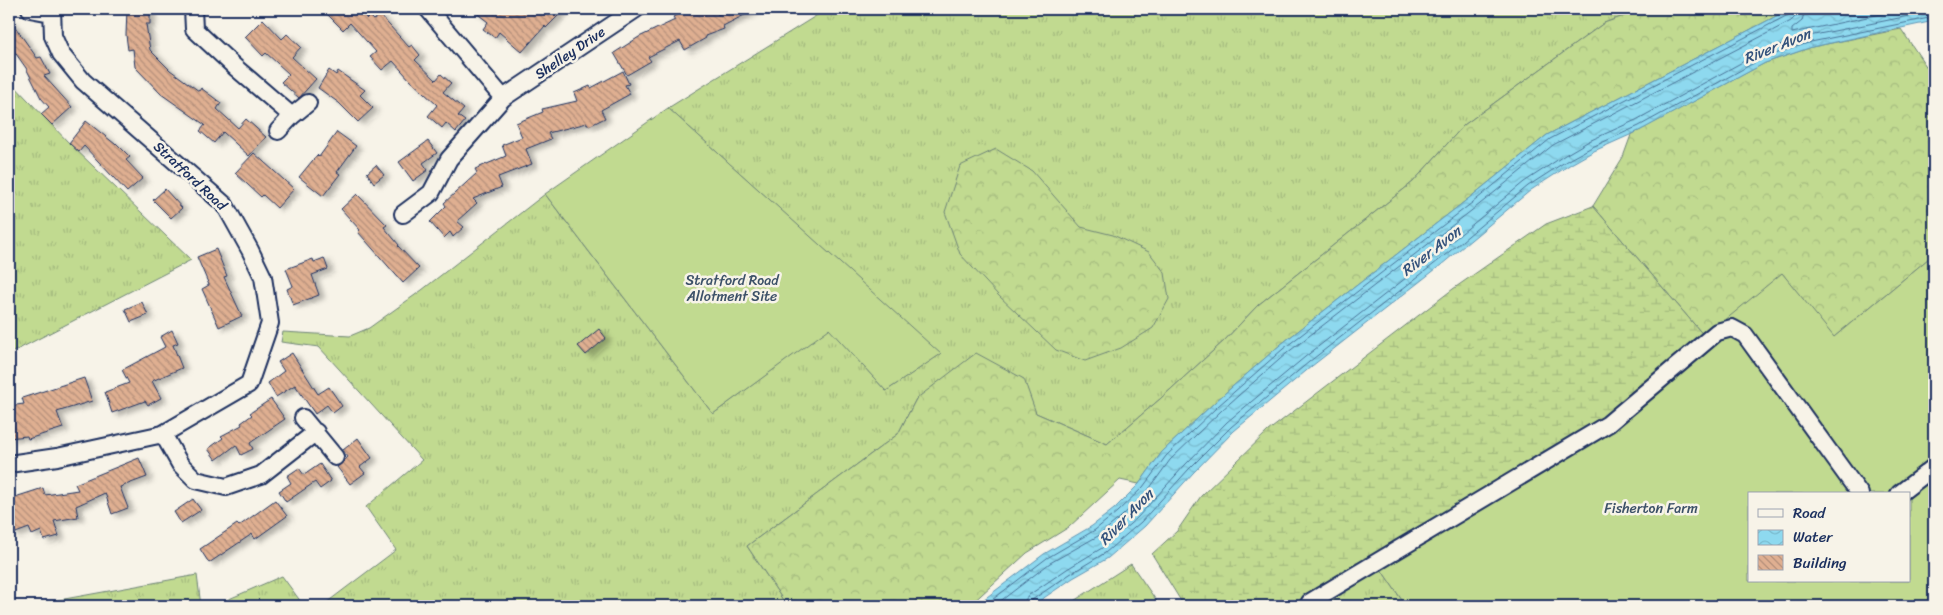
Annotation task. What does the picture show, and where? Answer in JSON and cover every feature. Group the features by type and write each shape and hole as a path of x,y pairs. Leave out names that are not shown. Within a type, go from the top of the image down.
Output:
{"street":[{"path":"30,9 52,11"},
{"path":"193,9 194,29 292,116"},
{"path":"428,9 503,98"},
{"name":"Shelley Drive","path":"402,214 431,193 449,160 503,98 636,9"},
{"name":"Stratford Road","path":"9,464 57,457 164,434 249,384 270,323 263,277 225,205 83,81 61,54 53,36 52,11"},
{"path":"278,131 308,103"},
{"path":"1308,606 1310,602 1608,424 1717,332 1732,328 1745,335 1859,492"},
{"path":"302,418 316,432 335,457"},
{"path":"164,434 180,464 196,480 226,487 261,475 316,432"},
{"path":"1903,492 1934,467"}],"green space":[{"path":"827,9 1644,9 1604,23 1464,125 1413,182 1258,305 1224,341 1107,444 1036,413 916,399 898,434 747,546 787,606 322,606 396,550 366,507 422,460 319,347 281,342 283,332 350,336 369,328 422,290 545,194 713,414 829,328 886,391 940,354 668,108"},
{"path":"1644,9 1790,9 1547,135 1280,345 1162,452 1139,484 1120,480 1069,527 1027,553 969,606 787,606 747,546 898,434 916,399 976,353 1024,379 1036,413 1107,444 1224,341 1258,305 1413,182 1464,125 1604,23"},
{"path":"1901,29 1934,78 1934,254 1834,337 1705,337 1593,206 1623,157 1631,135 1765,63 1812,47"},
{"path":"9,80 69,143 191,260 9,354"},
{"name":"Stratford Road Allotment Site","path":"668,108 941,354 886,391 829,329 713,414 545,194"},
{"path":"996,149 1032,171 1081,227 1113,235 1149,252 1165,273 1169,299 1153,328 1121,348 1085,361 1056,350 998,295 960,254 945,212 960,166"},
{"path":"1593,206 1705,337 1595,428 1296,606 1184,606 1152,554 1177,531 1201,496 1268,431 1453,289 1546,224"},
{"name":"Fisherton Farm","path":"1934,254 1934,606 1406,606 1374,559 1595,428 1782,273 1834,337"},
{"path":"1374,559 1406,606 1296,606"},
{"path":"1131,564 1160,606 1066,606"},
{"path":"197,575 201,606 26,606"},
{"path":"282,576 304,606 213,606"}],"water":[{"name":"River Avon","path":"1790,9 1934,9 1934,21 1812,47 1765,63 1641,130 1594,151 1571,164 1531,190 1441,265 1312,366 1234,431 1145,526 1108,558 1073,578 1032,606 975,606 1044,554 1092,526 1114,509 1139,484 1162,452 1280,345 1547,135"}],"building":[{"path":"127,9 150,9 150,24 146,24 150,50 170,70 199,91 201,88 221,103 217,109 238,128 246,119 266,137 249,156 223,132 214,143 200,131 205,125 161,94 135,67 133,49 128,50 126,35"},
{"path":"322,9 357,9 367,19 370,16 374,20 380,15 409,47 412,45 420,55 415,60 436,80 441,74 451,83 443,92 464,109 458,116 465,121 456,132 446,123 442,128 428,116 437,105 393,61 382,70 370,57 376,52 350,23 343,30"},
{"path":"471,9 565,9 546,28 545,26 522,52 499,32 495,38 483,29 488,22"},
{"path":"687,9 716,9 718,15 730,9 756,9 723,26 724,29 705,36 706,38 685,50 680,41 648,57 651,61 627,75 614,53 639,37 675,20 673,17"},
{"path":"9,18 37,58 41,57 50,74 44,76 72,107 52,125 41,114 49,107 41,98 26,68 9,44"},
{"path":"263,19 282,39 287,34 301,47 292,57 316,79 299,98 281,82 289,74 266,53 263,56 245,37"},
{"path":"329,70 336,75 338,71 365,90 360,95 373,108 358,122 339,103 318,88"},
{"path":"623,71 629,84 625,85 630,94 601,110 605,118 589,126 587,123 548,133 551,139 526,149 532,164 498,177 502,187 473,199 477,203 457,221 464,227 453,237 450,232 444,238 430,222 446,206 444,203 477,173 475,169 506,156 502,145 522,137 516,123 543,112 542,109 577,101 574,93 590,86 591,88"},
{"path":"86,121 116,143 130,157 126,160 143,178 127,192 84,146 79,152 69,143"},
{"path":"337,132 356,146 337,172 340,174 323,196 299,177 317,155 319,157"},
{"path":"428,141 437,153 423,163 428,170 413,181 399,162"},
{"path":"254,153 294,189 277,208 263,195 261,197 235,173"},
{"path":"376,165 384,175 374,183 367,173"},
{"path":"165,189 182,208 171,218 153,200"},
{"path":"357,194 387,225 384,227 398,246 419,268 403,283 358,232 360,230 341,209"},
{"path":"216,249 227,276 224,277 242,316 219,327 202,289 209,285 197,257"},
{"path":"324,258 328,269 312,275 319,295 293,305 287,289 293,286 286,269 313,259 314,262"},
{"path":"142,302 148,315 131,322 125,309"},
{"path":"599,329 606,338 586,355 578,346"},
{"path":"172,330 178,343 173,345 182,368 152,381 161,398 148,405 145,401 112,413 105,392 129,383 122,370 165,347 160,337"},
{"path":"292,353 318,394 329,387 342,406 333,413 327,405 315,414 295,385 276,397 268,383 284,371 278,362"},
{"path":"84,378 92,401 57,412 63,428 28,439 27,436 9,438 9,406 24,404 22,398"},
{"path":"271,399 285,419 250,443 253,449 241,455 236,445 216,460 208,449 223,438 221,436 242,425 241,423 252,415 250,413"},
{"path":"358,438 372,458 360,467 365,473 350,484 337,467 348,457 343,450"},
{"path":"139,458 147,477 120,487 128,508 112,514 105,493 76,506 78,517 54,521 59,536 44,540 41,531 32,535 29,528 13,534 9,522 9,499 43,488 45,495 78,490 75,484"},
{"path":"320,464 331,481 320,489 315,482 286,502 279,491 291,483 287,476 299,468 304,475"},
{"path":"193,499 201,510 181,523 174,512"},
{"path":"275,500 287,516 255,539 252,534 209,563 200,549 237,524 239,526"}]}
